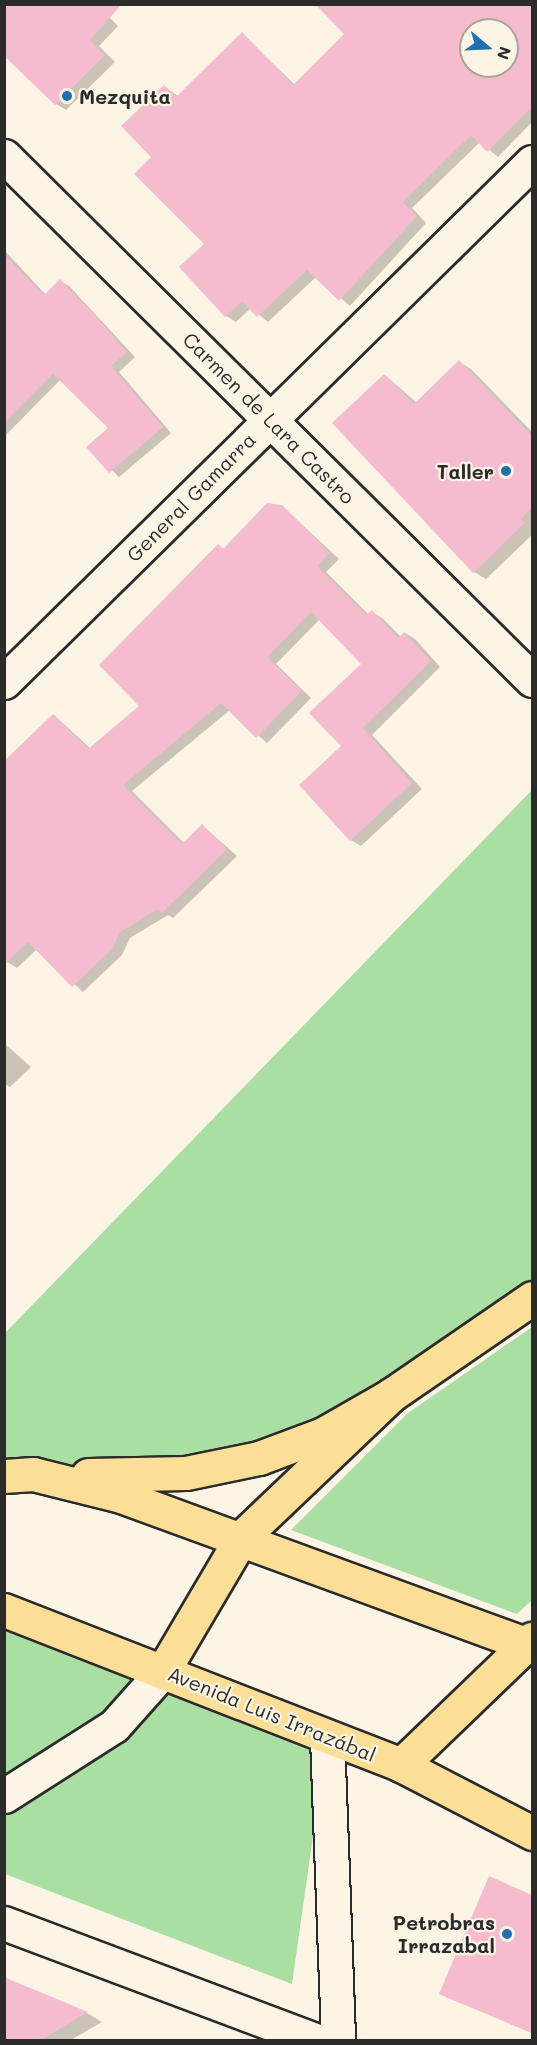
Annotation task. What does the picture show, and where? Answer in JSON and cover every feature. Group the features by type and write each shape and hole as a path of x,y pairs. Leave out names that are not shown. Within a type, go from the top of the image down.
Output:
{"main road":[{"path":"19,1475 186,1473 259,1458 322,1434 391,1395 532,1298"},
{"path":"164,1671 242,1537 391,1395"},
{"path":"19,1475 94,1487 242,1537 531,1643 402,1765"},
{"name":"Avenida Luis Irrazábal","path":"4,1610 402,1765 532,1833"}],"street":[{"name":"Carmen de Lara Castro","path":"4,156 532,680"},
{"name":"General Gamarra","path":"4,681 532,162"},
{"path":"4,1796 114,1726 164,1671"},
{"path":"327,1737 338,2040"},
{"path":"4,1923 315,2040"}],"green space":[{"path":"532,790 532,1294 259,1458 5,1476 5,1333"},
{"path":"532,1327 532,1600 517,1614 291,1530 408,1413"},
{"path":"4,1623 327,1737 292,1984 5,1874"}],"building":[{"path":"4,4 122,4 90,40 105,55 55,105 4,56"},
{"path":"315,4 532,4 532,107 487,152 471,135 403,202 417,216 339,301 307,270 257,317 242,301 225,317 179,267 204,244 134,174 151,157 121,126 164,85 176,97 242,32 293,85 344,34"},
{"path":"4,254 44,295 60,279 92,312 127,352 111,366 163,427 109,473 86,447 108,428 53,374 4,423"},
{"path":"459,360 532,436 532,507 521,519 525,523 473,573 332,423 384,374 414,404"},
{"path":"267,503 282,505 330,553 317,566 366,615 372,610 398,638 404,632 431,661 363,728 412,783 350,841 299,785 341,746 309,713 361,664 311,612 267,657 302,691 256,738 221,703 123,785 182,844 202,824 227,849 162,913 158,909 120,932 112,949 72,987 28,942 4,965 4,761 53,714 88,749 139,706 99,665 218,544 223,549"},
{"path":"489,1876 532,1895 532,2033 439,1994"},
{"path":"4,1977 88,2012 41,2040 4,2040"}],"place":[{"name":"Mezquita","path":"67,96"},
{"name":"Taller","path":"506,471"},
{"name":"Petrobras Irrazabal","path":"507,1934"}]}
